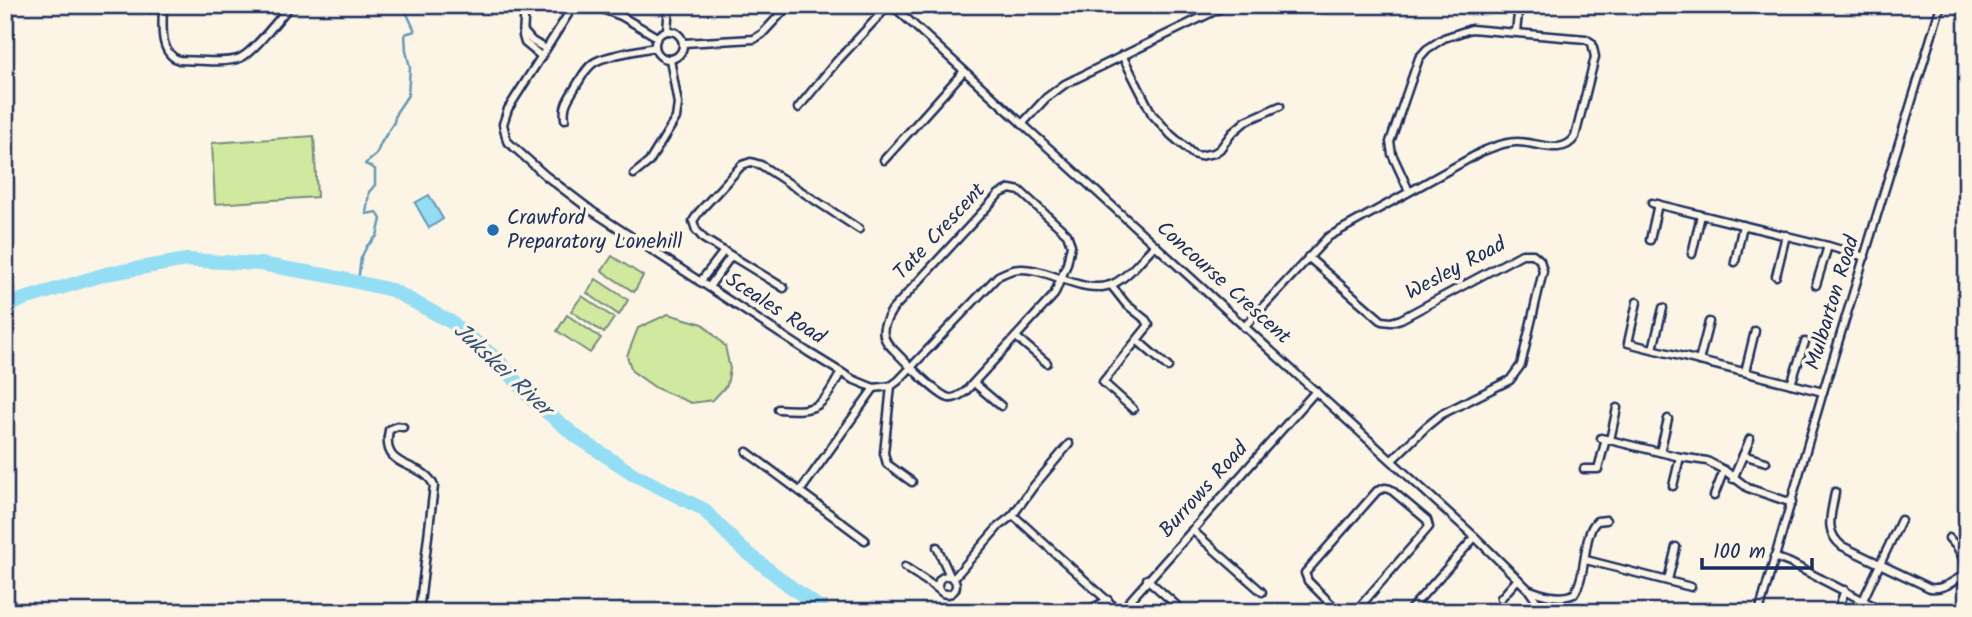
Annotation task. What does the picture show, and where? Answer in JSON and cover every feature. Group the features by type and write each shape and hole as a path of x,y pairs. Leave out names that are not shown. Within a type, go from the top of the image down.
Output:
{"street":[{"path":"163,5 164,46 172,57 178,60 237,59 247,54 290,5"},
{"path":"525,5 526,46 541,56"},
{"name":"Sceales Road","path":"573,5 505,116 503,130 507,141 546,176 592,211 841,372 874,388"},
{"path":"592,5 621,16 657,37"},
{"path":"612,5 621,16"},
{"path":"667,31 669,5"},
{"path":"684,43 754,39 789,5"},
{"path":"798,108 837,61 890,5"},
{"name":"Concourse Crescent","path":"890,5 1475,537 1528,589 1544,612"},
{"path":"1516,32 1519,5"},
{"name":"Mulbarton Road","path":"1759,612 1941,5"},
{"path":"1022,124 1057,89 1223,6"},
{"path":"1244,327 1328,237 1409,191 1483,151 1504,143 1527,142 1558,148 1571,143 1575,137 1594,65 1592,43 1586,39 1471,29 1444,38 1427,49 1419,58 1390,142 1392,154 1409,191"},
{"path":"667,31 680,35 684,43 680,54 670,59 663,57 655,47 657,37 667,31"},
{"path":"524,32 532,41 546,49"},
{"path":"565,119 565,105 592,64 602,59 655,47"},
{"path":"1122,55 1152,114 1171,135 1199,156 1220,149 1246,121 1280,106"},
{"path":"634,174 649,162 676,118 678,104 670,59"},
{"path":"884,160 964,71"},
{"path":"783,288 700,235 693,221 742,165 751,162 761,164 859,229"},
{"name":"Tate Crescent","path":"911,366 884,338 883,327 887,319 900,301 1004,190 1010,188 1020,191 1067,234 1070,248 1067,264 1060,278"},
{"path":"1650,240 1655,204 1865,257"},
{"path":"1692,254 1701,215"},
{"path":"1735,262 1743,225"},
{"path":"1776,276 1786,235"},
{"path":"801,490 874,388 891,386 902,379 911,366 998,276 1021,269 1096,287 1111,285 1125,276 1155,245"},
{"path":"1816,285 1828,246"},
{"path":"700,282 724,251"},
{"name":"Wesley Road","path":"1308,257 1382,321 1391,322 1522,254 1533,254 1540,260 1543,271 1517,373 1510,380 1443,414 1392,460"},
{"path":"709,287 731,256"},
{"path":"911,366 948,398 961,395 1054,295 1060,278"},
{"path":"1111,285 1126,304 1148,323 1138,341 1102,382 1133,408"},
{"path":"1637,302 1628,343 1823,392"},
{"path":"1653,349 1663,308"},
{"path":"1699,361 1709,323"},
{"path":"1745,372 1755,331"},
{"path":"1016,337 1047,363"},
{"path":"1138,341 1168,367"},
{"path":"1791,384 1805,342"},
{"path":"778,409 812,408 825,399 841,372"},
{"path":"974,383 1001,406"},
{"path":"891,386 884,453 887,464 912,482"},
{"name":"Burrows Road","path":"1120,612 1316,391"},
{"path":"1584,469 1598,469 1617,408"},
{"path":"1660,452 1668,419"},
{"path":"403,428 397,426 389,430 387,449 401,463 425,475 434,486 419,612"},
{"path":"1606,439 1707,461 1748,488 1792,503"},
{"path":"1733,478 1750,439"},
{"path":"952,577 999,526 1013,515 1069,444"},
{"path":"747,452 865,540"},
{"path":"1743,455 1766,462"},
{"path":"1673,486 1680,457"},
{"path":"1714,496 1724,470"},
{"path":"1339,612 1308,581 1305,573 1377,491 1390,489 1427,520 1429,527 1355,612"},
{"path":"1835,492 1829,528 1842,546 1930,588 1937,589 1967,573"},
{"path":"1013,515 1120,612"},
{"path":"1528,589 1542,594 1565,597 1573,595 1578,588 1586,560 1591,527 1597,521 1606,520"},
{"path":"1863,600 1901,520"},
{"path":"1192,530 1262,592"},
{"path":"1408,612 1475,537"},
{"path":"1950,538 1967,565"},
{"path":"905,567 944,594 953,593 957,586 937,547"},
{"path":"1668,580 1676,547"},
{"path":"1774,557 1846,590 1885,612"},
{"path":"1586,560 1691,587"},
{"path":"938,589 939,580 946,576 952,577"},
{"path":"1147,579 1184,612"},
{"path":"1501,598 1518,579"},
{"path":"1838,612 1846,590"},
{"path":"1084,612 1108,600"}],"green space":[{"path":"314,136 317,197 215,204 212,143"},
{"path":"612,256 643,276 634,292 602,271"},
{"path":"596,279 628,300 619,315 587,293"},
{"path":"582,296 614,318 604,333 571,311"},
{"path":"668,314 703,324 725,346 730,369 727,385 713,400 691,403 656,388 632,371 627,356 638,328"},
{"path":"567,315 601,338 590,353 557,331"}],"water":[{"path":"429,195 443,219 429,228 415,203"}],"waterway":[{"path":"358,282 361,258 367,246 377,236 381,219 377,212 366,214 369,192 375,185 375,169 365,164 376,155 396,113 408,95 410,67 405,34 415,31 403,5"},
{"name":"Jukskei River","path":"5,309 21,300 106,274 186,260 260,264 392,290 451,322 498,360 531,399 577,437 635,475 703,509 740,547 826,612"}],"place":[{"name":"Crawford Preparatory Lonehill","path":"493,230"}]}
